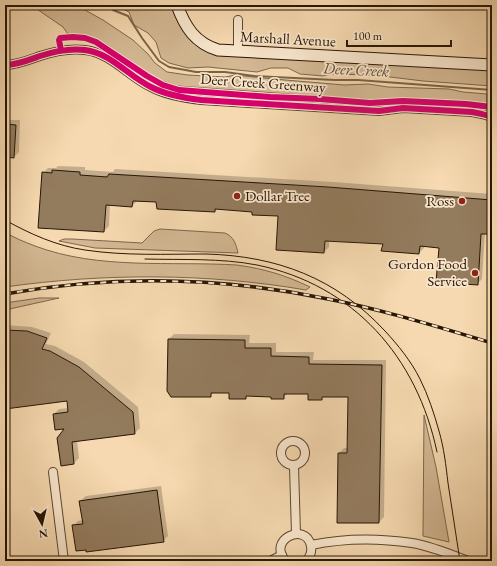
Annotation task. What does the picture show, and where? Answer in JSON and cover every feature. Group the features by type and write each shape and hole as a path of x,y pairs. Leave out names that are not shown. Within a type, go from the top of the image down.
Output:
{"street":[{"name":"Marshall Avenue","path":"176,5 187,29 199,41 218,50 492,65"},
{"path":"238,20 238,52"},
{"path":"5,65 27,61 41,55 65,49 86,50 106,57 150,87 173,96 201,100 379,111 403,108 472,112 492,117"},
{"path":"294,466 296,534"},
{"path":"53,472 64,561"},
{"path":"270,561 284,558 281,547 283,541 289,536 296,534 304,536 311,545 310,555 306,561"},
{"path":"311,545 351,540 413,543 468,561"}],"shaded area":[{"path":"31,5 76,5 103,20 133,40 155,63 167,72 225,77 235,75 344,85 368,84 388,87 449,89 487,94 487,104 404,98 377,100 359,99 178,86 146,73 98,41 68,34 63,27"},
{"path":"107,5 173,5 184,31 192,40 205,49 492,69 492,86 423,81 374,75 332,74 323,76 300,74 288,68 271,68 257,72 208,67 188,68 169,63 161,58 156,42 148,33 134,25 129,12 119,7"},
{"path":"160,229 225,233 234,241 238,253 95,248 59,241 64,239 72,239 142,243 154,231"},
{"path":"5,232 35,246 59,254 84,259 109,262 237,265 275,273 310,287 306,290 231,280 118,277 43,282 5,287"},
{"path":"39,298 59,298 5,310 5,303"},
{"path":"424,415 436,467 449,542 423,536"}],"building":[{"path":"5,124 16,125 14,158 5,157"},
{"path":"52,170 80,172 80,175 107,177 109,174 328,187 492,200 491,233 481,234 478,285 436,282 439,248 420,246 419,254 381,251 383,244 325,241 324,253 276,250 278,216 252,215 252,212 215,209 215,212 157,209 156,202 133,201 132,207 106,205 104,232 38,228 42,172 52,173"},
{"path":"5,330 27,331 47,338 42,349 50,351 79,367 133,412 135,434 72,442 74,464 61,466 57,438 64,429 55,430 53,414 68,412 67,401 5,409"},
{"path":"168,339 245,340 245,348 271,348 271,356 309,357 309,364 382,365 379,523 337,523 338,453 347,453 348,397 322,397 322,400 308,400 308,394 284,394 284,399 246,396 246,399 229,399 229,393 211,393 211,397 171,397 167,391"},
{"path":"157,490 164,542 86,552 86,550 76,551 72,525 83,524 79,501"}],"waterway":[{"name":"Deer Creek","path":"113,10 128,16 159,61 169,67 196,72 225,72 254,76 358,80 492,90"}],"tram line":[{"path":"5,220 44,239 64,246 85,250 130,254 206,254 257,259 304,273 326,284 346,297 366,313 395,342 413,366 426,391 431,404 445,457 460,561"},
{"path":"145,259 215,260 257,265 292,275 323,289 351,308 376,330 397,356 414,386 428,418 437,452"}],"railway":[{"path":"5,294 45,288 126,281 167,281 248,286 349,303 411,319 492,343"}],"cycle path":[{"name":"Deer Creek Greenway","path":"61,50 60,38 85,38 96,42 163,85 179,90 370,103 403,101 466,104 492,107"},
{"path":"5,65 18,63 57,51 74,49 85,50 94,52 111,60 157,90 188,98 379,111 403,108 472,112 492,117"}],"place":[{"name":"Dollar Tree","path":"237,196"},
{"name":"Ross","path":"462,201"},
{"name":"Gordon Food Service","path":"475,273"}]}
